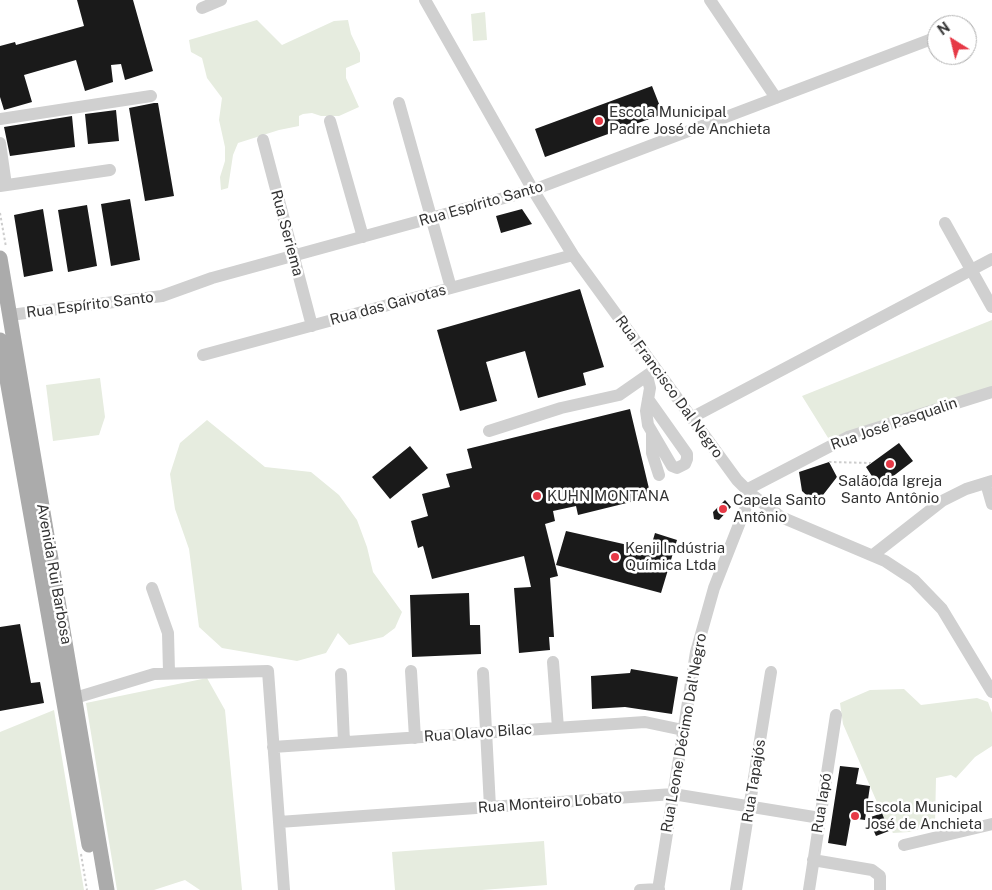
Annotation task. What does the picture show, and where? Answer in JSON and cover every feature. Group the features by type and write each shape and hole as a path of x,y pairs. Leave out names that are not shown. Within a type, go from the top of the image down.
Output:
{"main road":[{"name":"Avenida Rui Barbosa","path":"0,258 107,890"},
{"name":"Avenida Rui Barbosa","path":"0,340 3,377 96,890"}],"street":[{"path":"202,8 222,0"},
{"name":"Rua Francisco Dal Negro","path":"425,0 572,255 652,372 748,492 793,523 899,568 928,592 954,626 992,692"},
{"path":"710,0 776,98"},
{"name":"Rua Espírito Santo","path":"10,315 151,298 212,278 533,190 927,41"},
{"path":"0,119 151,96"},
{"path":"399,102 451,288"},
{"path":"330,121 363,237"},
{"name":"Rua Seriema","path":"263,140 312,326"},
{"path":"0,143 3,186 110,170"},
{"path":"945,223 992,307"},
{"name":"Rua das Gaivotas","path":"203,355 572,255"},
{"path":"690,418 992,259"},
{"path":"648,399 687,454 688,459 685,464 677,468 672,466 648,425 646,411 652,372"},
{"path":"490,431 552,411 619,394 652,372"},
{"name":"Rua José Pasqualin","path":"748,492 848,437 992,392"},
{"path":"652,434 652,453 658,475"},
{"path":"872,555 942,501 989,482 992,504"},
{"name":"Rua Leone Décimo Dal'Negro","path":"659,889 696,652 714,588 748,492"},
{"path":"152,588 168,633 169,672"},
{"path":"553,662 558,728"},
{"path":"75,698 140,676 169,672 268,671 284,890"},
{"path":"411,671 415,738"},
{"path":"483,672 490,807"},
{"name":"Rua Tapajós","path":"736,890 771,672"},
{"path":"341,674 344,742"},
{"name":"Rua Iapó","path":"809,890 836,715"},
{"name":"Rua Olavo Bilac","path":"273,747 645,722 683,730"},
{"name":"Rua Monteiro Lobato","path":"279,822 673,794 820,818"},
{"path":"904,844 992,824"},
{"path":"813,860 872,870 880,876 880,890"},
{"path":"640,890 659,889"}],"path":[{"path":"829,462 871,463"}],"shaded area":[{"path":"485,12 487,40 473,41 471,14"},
{"path":"257,20 282,45 334,21 348,20 351,34 360,53 360,62 346,68 346,78 359,107 339,116 303,114 299,116 299,126 279,130 238,143 233,155 228,188 221,190 220,177 225,161 225,147 219,120 222,98 207,78 202,58 191,52 189,40"},
{"path":"992,320 992,389 830,441 802,396"},
{"path":"100,378 105,417 99,435 53,441 46,385"},
{"path":"207,420 265,467 311,472 339,495 357,520 367,547 373,572 402,612 395,628 383,637 349,645 338,633 326,653 297,661 222,648 199,627 189,549 175,509 170,474 180,443"},
{"path":"207,678 225,710 242,890 200,890 185,880 154,890 117,890 86,703"},
{"path":"904,689 921,705 977,698 988,702 992,713 992,746 975,757 956,778 951,775 936,778 935,825 909,832 893,833 886,823 843,724 840,703 870,690"},
{"path":"54,710 84,890 0,890 0,732"},
{"path":"544,841 547,885 482,890 395,890 392,852"}],"building":[{"path":"77,0 133,0 153,71 125,80 121,64 111,65 113,82 85,91 76,60 24,75 32,102 4,110 0,97 0,46 15,42 16,45 84,26"},
{"name":"Escola Municipal Padre José de Anchieta","path":"652,86 663,114 545,157 535,129"},
{"path":"158,103 174,196 145,201 129,108"},
{"path":"116,110 119,141 88,144 85,114"},
{"path":"72,116 75,147 10,156 4,127"},
{"path":"130,199 140,260 111,266 101,204"},
{"path":"87,205 97,266 68,272 58,210"},
{"path":"43,209 53,271 24,277 14,215"},
{"path":"522,209 532,224 501,233 496,216"},
{"path":"580,289 604,367 583,373 586,385 538,398 525,351 486,362 497,401 460,411 437,330"},
{"name":"KUHN MONTANA","path":"630,409 651,497 578,515 576,506 553,511 555,521 545,524 558,576 550,578 554,637 549,637 550,650 519,653 514,588 531,587 524,556 432,579 423,546 418,548 411,521 428,516 422,494 450,487 446,474 472,468 467,449"},
{"name":"Salão da Igreja Santo Antônio","path":"899,443 913,461 879,487 866,467"},
{"path":"410,446 428,468 390,499 372,477"},
{"path":"829,462 837,477 816,504 802,491 799,472"},
{"name":"Capela Santo Antônio","path":"725,500 731,507 719,520 714,519 713,512"},
{"name":"Kenji Indústria Química Ltda","path":"566,531 650,550 655,533 677,540 661,593 556,565"},
{"path":"469,593 470,625 480,625 481,654 412,657 410,595"},
{"path":"20,624 31,683 40,682 44,703 0,711 0,627"},
{"path":"631,669 678,677 672,714 625,707 592,709 591,676 630,673"},
{"path":"840,766 859,768 856,784 870,786 865,820 851,818 846,846 828,843"},
{"path":"882,813 889,831 876,836 868,818"}],"place":[{"name":"Escola Municipal Padre José de Anchieta","path":"599,121"},
{"name":"Salão da Igreja Santo Antônio","path":"890,464"},
{"name":"KUHN MONTANA","path":"537,496"},
{"name":"Capela Santo Antônio","path":"723,509"},
{"name":"Kenji Indústria Química Ltda","path":"615,557"},
{"name":"Escola Municipal José de Anchieta","path":"855,816"}]}
